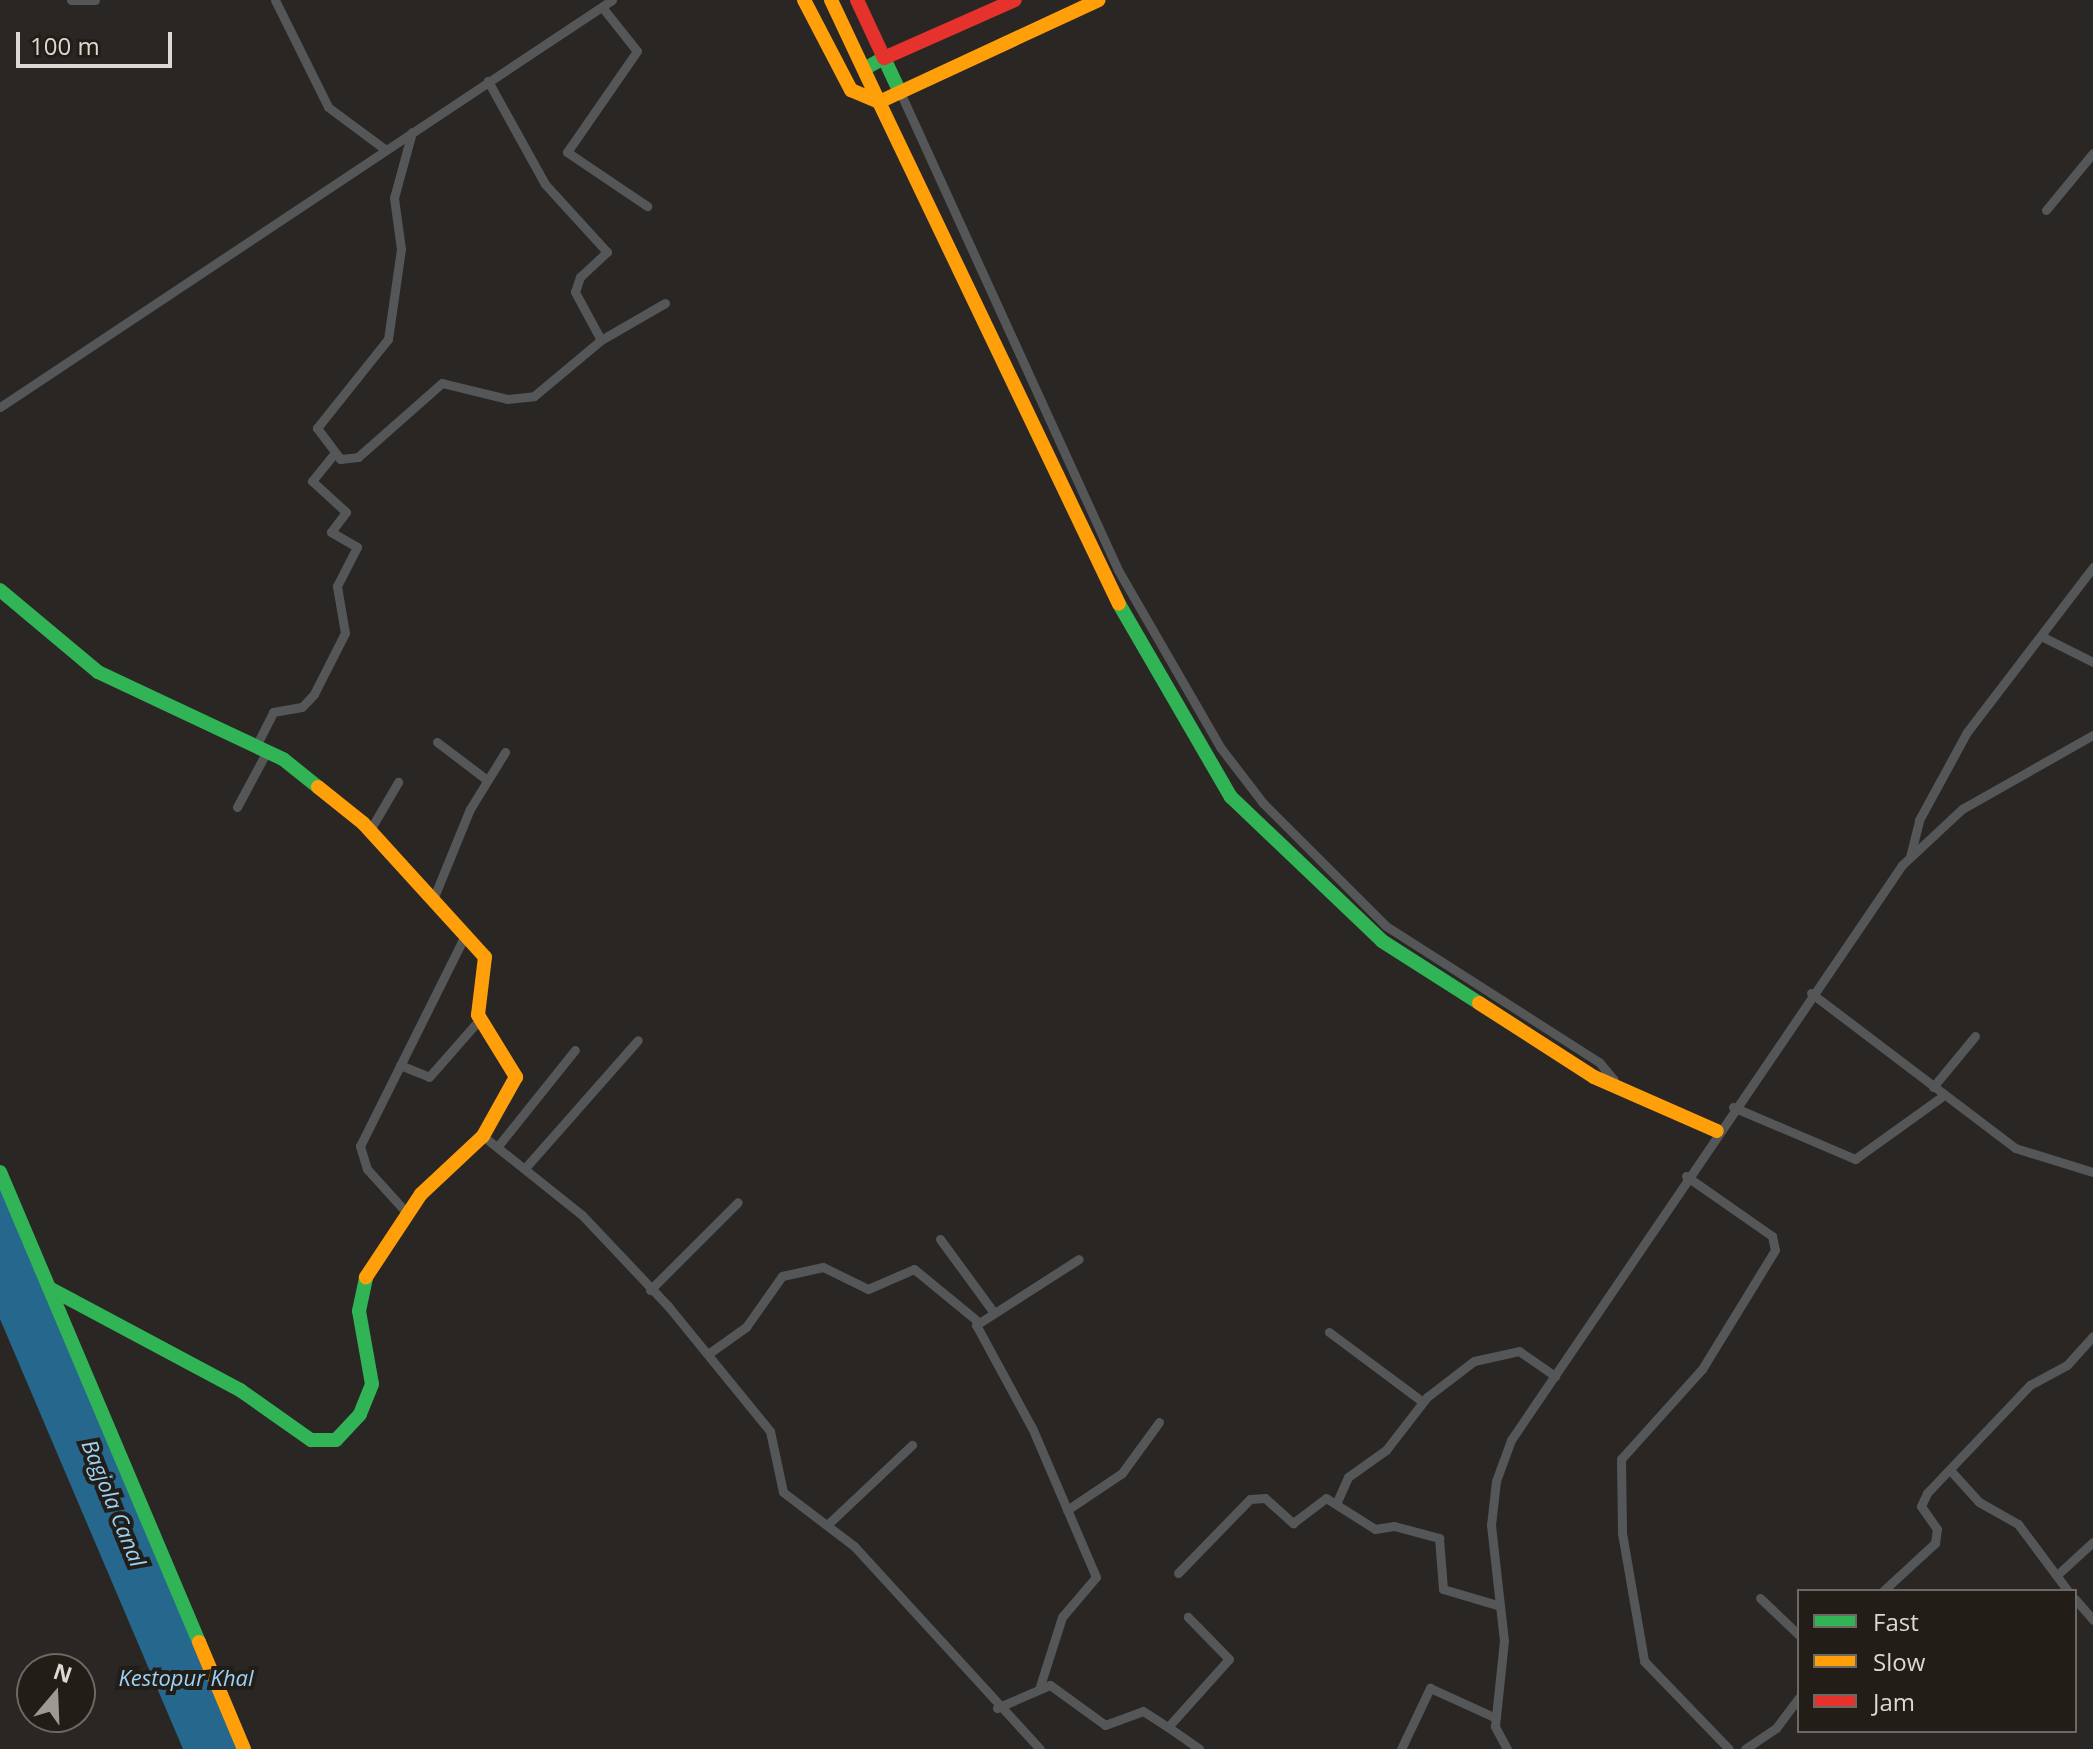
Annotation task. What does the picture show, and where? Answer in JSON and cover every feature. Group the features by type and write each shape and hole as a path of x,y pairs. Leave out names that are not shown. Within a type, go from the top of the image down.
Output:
{"street":[{"path":"71,0 95,0"},
{"path":"275,0 328,107 386,150"},
{"path":"0,407 612,0"},
{"path":"804,0 851,90 879,102 1099,0"},
{"path":"831,0 1103,577 1231,797 1382,941 1594,1077 1614,1080 1717,1131"},
{"path":"857,0 1118,570 1220,747 1263,803 1386,926 1599,1062 1614,1080"},
{"path":"864,69 1015,0"},
{"path":"602,7 637,51 567,152 647,206"},
{"path":"488,81 545,184 607,252 580,277 575,292 601,340"},
{"path":"412,132 394,198 401,249 392,327 378,357 320,420 319,434 334,454 358,457 442,383 507,399 534,396 601,340 665,303"},
{"path":"2046,210 2093,153"},
{"path":"237,807 273,712 302,707 314,694 345,633 337,586 357,547 331,532 346,512 312,481 334,454"},
{"path":"1910,857 1919,820 1958,746 2093,567"},
{"path":"0,590 98,672 305,773 370,830 466,933 488,968 479,1020 429,1077 400,1065"},
{"path":"2043,637 2093,662"},
{"path":"1507,1749 1496,1718 1504,1641 1497,1605 1496,1481 1511,1440 1811,993 1910,857 1962,809 2093,735"},
{"path":"437,742 487,780"},
{"path":"434,897 487,780 505,752"},
{"path":"370,830 398,782"},
{"path":"406,1212 361,1157 400,1065 466,933"},
{"path":"1811,993 2015,1148 2093,1172"},
{"path":"49,1288 102,1311 323,1443 349,1429 370,1392 373,1366 359,1297 406,1212 483,1136 516,1077 479,1020"},
{"path":"1933,1087 1975,1036"},
{"path":"526,1167 638,1040"},
{"path":"498,1146 575,1050"},
{"path":"1733,1107 1855,1159 1944,1095"},
{"path":"483,1136 526,1167 650,1290 708,1354 770,1431 783,1492 868,1560 997,1708 1040,1749"},
{"path":"0,1172 14,1215 49,1288 244,1749"},
{"path":"1686,1176 1772,1236 1775,1250 1702,1369 1621,1459 1621,1521 1644,1661 1729,1749"},
{"path":"650,1290 738,1202"},
{"path":"940,1239 992,1310"},
{"path":"976,1320 1079,1259"},
{"path":"708,1354 746,1327 782,1276 823,1267 868,1289 914,1269 976,1320 1096,1577 1062,1617 1040,1686"},
{"path":"1329,1332 1423,1402"},
{"path":"1885,1589 1935,1543 1937,1529 1921,1506 1950,1470 2030,1385 2067,1365 2093,1336"},
{"path":"1336,1504 1348,1477 1386,1450 1423,1402 1474,1361 1511,1350 1555,1376"},
{"path":"1067,1510 1122,1473 1159,1422"},
{"path":"827,1525 912,1445"},
{"path":"1950,1470 1979,1502 2018,1524 2064,1589"},
{"path":"1178,1573 1256,1496 1293,1523 1321,1500 1336,1504 1375,1529 1394,1526 1439,1538 1443,1589 1497,1605"},
{"path":"2057,1575 2093,1542"},
{"path":"1760,1598 1797,1633"},
{"path":"2077,1601 2093,1620"},
{"path":"1168,1727 1229,1659 1188,1617"},
{"path":"997,1708 1040,1686 1057,1686 1105,1725 1143,1711 1199,1749"},
{"path":"1401,1749 1430,1688 1496,1718"},
{"path":"1745,1749 1776,1728 1797,1701"}],"water":[{"name":"Kestopur Khal","path":"0,1166 249,1749 183,1749 0,1319"}],"traffic: fast":[{"path":"864,69 884,58 900,92"},
{"path":"0,590 98,672 283,759 318,787"},
{"path":"1119,604 1231,797 1382,941 1479,1003"},
{"path":"0,1172 199,1642"},
{"path":"49,1288 240,1390 311,1440 336,1440 360,1414 372,1384 359,1311 366,1277"}],"traffic: slow":[{"path":"804,0 851,90 879,102 1119,604"},
{"path":"831,0 879,102 1099,0"},
{"path":"318,787 363,823 485,957 478,1015 516,1077 483,1136 421,1194 366,1277"},
{"path":"1479,1003 1594,1077 1717,1131"},
{"path":"199,1642 244,1749"}],"traffic: jam":[{"path":"857,0 884,58 1015,0"}],"water label":[{"name":"Bagjola Canal","path":"114,1503"}]}
